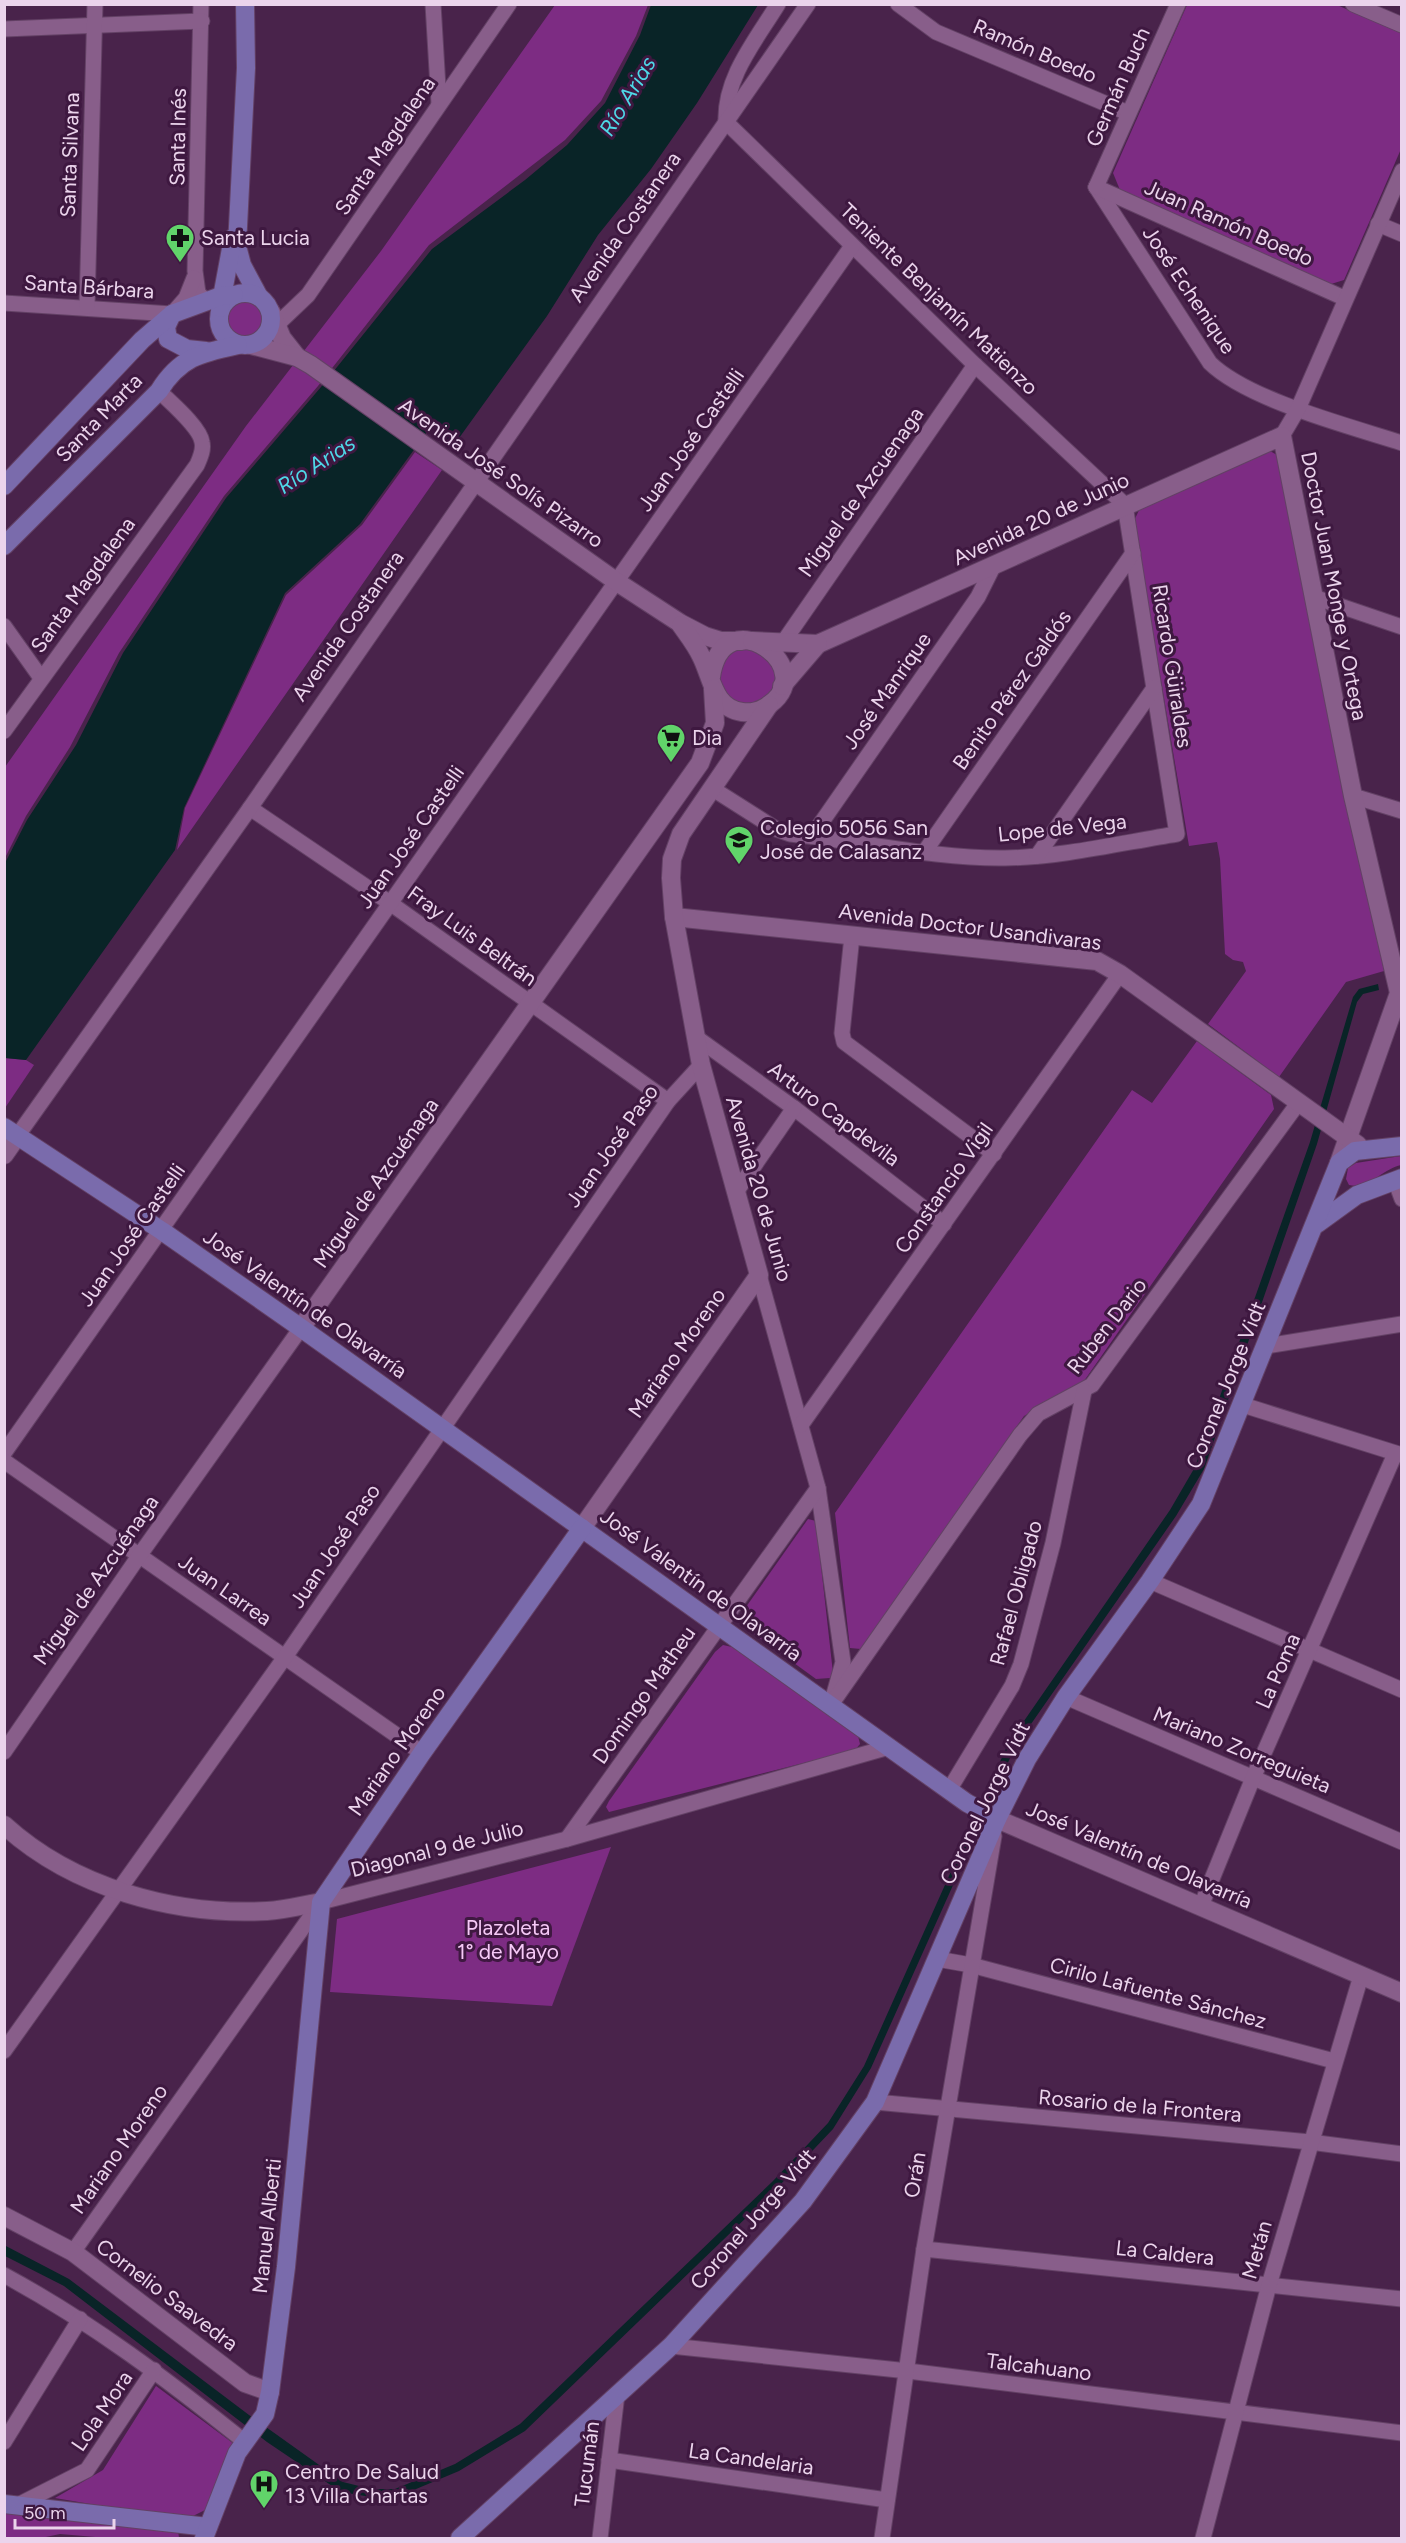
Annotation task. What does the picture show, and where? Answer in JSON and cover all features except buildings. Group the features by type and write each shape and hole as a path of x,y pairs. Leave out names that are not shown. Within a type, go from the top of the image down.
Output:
{"main road":[{"path":"236,224 218,320 221,331 228,339 244,345 271,323 242,265 237,246 236,224 246,68 245,4"},
{"path":"210,351 188,349 168,339 166,327 172,314 246,292 258,295"},
{"name":"Santa Marta","path":"4,486 142,340 172,314"},
{"path":"142,340 159,344 165,351 169,375"},
{"name":"Santa Marta","path":"4,546 159,391 169,375 182,362 210,351 244,345"},
{"name":"José Valentín de Olavarría","path":"11,1131 162,1231 301,1328 830,1706 949,1790 993,1817"},
{"path":"1360,1193 1346,1190 1341,1185 1338,1166 1348,1155 1372,1149 1401,1146"},
{"path":"1316,1226 1330,1213 1360,1193 1398,1179 1372,1149"},
{"name":"Coronel Jorge Vidt","path":"460,2538 671,2346 803,2200 875,2102 937,1959 993,1817 1066,1697 1150,1581 1201,1504 1316,1226 1338,1166"},
{"name":"Mariano Moreno","path":"321,1902 422,1753 582,1528"},
{"name":"Manuel Alberti","path":"206,2533 237,2453 265,2414 270,2392 287,2256 321,1902"},
{"path":"11,2505 206,2533"}],"street":[{"name":"Santa Silvana","path":"87,306 95,4"},
{"name":"Santa Inés","path":"201,4 195,271 198,292 220,300"},
{"path":"433,4 439,104"},
{"name":"Santa Magdalena","path":"271,323 308,295 509,4"},
{"path":"726,122 725,103 729,87 778,4"},
{"name":"Avenida Costanera","path":"4,1155 11,1131 250,808 808,4"},
{"name":"Ramón Boedo","path":"898,4 936,32 1128,113"},
{"name":"Germán Buch","path":"1096,187 1178,4"},
{"path":"1353,4 1401,25"},
{"path":"4,29 202,21"},
{"name":"Teniente Benjamín Matienzo","path":"726,122 975,365 1125,505"},
{"name":"Doctor Juan Monge y Ortega","path":"1401,171 1344,298 1298,409 1282,436 1353,796 1401,991"},
{"name":"Juan Ramón Boedo","path":"1096,187 1344,298"},
{"name":"José Echenique","path":"1096,187 1210,363 1231,380 1298,409 1401,443"},
{"path":"1378,224 1401,234"},
{"name":"Juan José Castelli","path":"4,1453 852,246"},
{"name":"Santa Inés","path":"172,314 186,298 195,271"},
{"name":"Santa Bárbara","path":"4,303 87,306 172,314"},
{"name":"Avenida José Solís Pizarro","path":"271,323 304,361 617,582 680,624 713,639 747,641"},
{"name":"Avenida José Solís Pizarro","path":"244,345 304,361"},
{"name":"Miguel de Azcuenaga","path":"782,644 975,365"},
{"name":"Santa Magdalena","path":"4,731 196,465 202,453 202,441 196,430 159,391"},
{"name":"Avenida 20 de Junio","path":"747,641 818,644 1282,436"},
{"name":"Ricardo Güiraldes","path":"1125,505 1178,834"},
{"name":"Benito Pérez Galdós","path":"925,851 1133,553"},
{"name":"José Manrique","path":"812,836 978,597 993,567"},
{"path":"1314,597 1401,627"},
{"name":"Avenida José Solís Pizarro","path":"680,624 712,683"},
{"path":"4,626 41,678"},
{"path":"747,641 764,645 774,652 783,674 782,686 769,705 759,711 737,712 718,699 712,683 717,657 724,649 747,641"},
{"name":"Avenida 20 de Junio","path":"782,686 818,644"},
{"name":"Miguel de Azcuénaga","path":"4,1752 139,1556 700,763 715,723 712,683"},
{"path":"1037,856 1154,688"},
{"name":"Avenida 20 de Junio","path":"769,705 676,846 671,878 674,917 701,1065 818,1488 843,1662 830,1706"},
{"name":"Lope de Vega","path":"713,789 776,829 925,851 1002,858 1037,856 1178,834"},
{"path":"1353,796 1401,811"},
{"name":"Fray Luis Beltrán","path":"250,808 390,903 668,1101"},
{"name":"Avenida Doctor Usandivaras","path":"674,917 1097,961 1119,974 1348,1140 1372,1149"},
{"path":"852,936 844,1042 994,1154"},
{"name":"Constancio Vigil","path":"801,1425 1119,974"},
{"name":"Coronel Jorge Vidt","path":"1338,1166 1401,991"},
{"name":"Arturo Capdevila","path":"697,1038 794,1108 944,1224"},
{"name":"Juan José Paso","path":"4,2051 285,1657 441,1427 668,1101 701,1065"},
{"path":"736,1191 794,1108"},
{"name":"Ruben Dario","path":"830,1706 1020,1435 1038,1414 1092,1385 1313,1113"},
{"path":"1398,1179 1401,1199"},
{"name":"Mariano Moreno","path":"582,1528 759,1275"},
{"path":"1266,1346 1401,1324"},
{"name":"Rafael Obligado","path":"949,1790 1012,1686 1021,1664 1053,1543 1084,1391"},
{"path":"1243,1405 1398,1454"},
{"name":"La Poma","path":"1201,1906 1253,1778 1398,1454"},
{"name":"Juan Larrea","path":"4,1461 422,1753"},
{"name":"Domingo Matheu","path":"567,1839 818,1488"},
{"path":"1150,1581 1401,1690"},
{"name":"Mariano Zorreguieta","path":"1066,1697 1401,1842"},
{"name":"Diagonal 9 de Julio","path":"4,1825 26,1845 53,1863 117,1890 168,1903 222,1912 269,1911 321,1902 567,1839 889,1747"},
{"name":"José Valentín de Olavarría","path":"993,1817 1401,1993"},
{"name":"Orán","path":"882,2538 924,2249 993,1817"},
{"name":"Mariano Moreno","path":"73,2252 321,1902"},
{"name":"Cirilo Lafuente Sánchez","path":"937,1959 971,1965 1334,2061"},
{"name":"Metán","path":"1203,2538 1269,2285 1361,1976"},
{"name":"Rosario de la Frontera","path":"875,2102 1310,2142 1401,2154"},
{"name":"Cornelio Saavedra","path":"4,2216 73,2252 245,2383 270,2392"},
{"name":"La Caldera","path":"924,2249 1401,2299"},
{"path":"4,2275 80,2319 154,2370 245,2442"},
{"path":"4,2442 80,2319"},
{"name":"Talcahuano","path":"671,2346 908,2371 1401,2433"},
{"name":"Lola Mora","path":"11,2505 87,2470 154,2370"},
{"name":"Tucumán","path":"600,2538 617,2394"},
{"name":"La Candelaria","path":"609,2460 888,2500"}],"green space":[{"path":"555,5 648,5 636,36 601,101 565,140 429,245 318,386 224,496 119,653 70,747 26,816 5,858 5,767 246,426 381,251"},
{"path":"1187,5 1337,5 1401,33 1401,149 1344,280 1331,284 1120,190 1113,173"},
{"path":"246,301 259,307 265,320 259,333 246,339 233,333 227,320 233,307"},
{"path":"1268,450 1277,455 1384,971 1346,982 1279,1077 1208,1024 1246,971 1243,962 1233,960 1225,954 1217,842 1189,846 1134,521 1140,508"},
{"path":"415,452 442,470 177,850 185,808 286,595 362,525"},
{"path":"738,649 753,649 776,668 775,690 754,709 723,699 719,670 724,660"},
{"path":"1197,1041 1271,1095 1274,1109 1084,1381 1024,1416 861,1649 850,1648 835,1513 1132,1090 1152,1103"},
{"path":"5,1058 26,1060 34,1065 5,1108"},
{"path":"1401,1156 1401,1165 1369,1182 1356,1186 1349,1185 1346,1179 1348,1168 1356,1163"},
{"path":"808,1519 816,1521 833,1673 830,1678 816,1679 743,1626 741,1614"},
{"path":"723,1645 732,1647 858,1736 860,1744 855,1750 609,1812 606,1807 609,1801 715,1652"},
{"name":"Plazoleta 1° de Mayo","path":"611,1847 552,2006 330,1992 337,1919"},
{"path":"156,2386 234,2444 205,2510 185,2520 55,2498 103,2470"},
{"path":"5,2510 178,2530 179,2538 107,2538 60,2534 41,2538 5,2538"}],"water":[{"name":"Río Arias","path":"651,5 758,5 697,103 651,169 598,235 547,316 454,445 429,429 360,524 285,593 184,808 175,850 26,1060 5,1058 4,865 27,820 76,745 123,653 226,498 321,387 432,249 525,180 567,145 605,103 640,35"},
{"path":"1378,984 1379,990 1363,994 1357,1002 1317,1144 1204,1469 1176,1516 1015,1747 871,2068 833,2129 779,2186 525,2431 459,2471 397,2497 371,2497 341,2492 267,2442 64,2286 5,2256 4,2245 69,2279 249,2415 343,2482 371,2489 395,2489 455,2464 520,2424 773,2181 828,2123 864,2066 1008,1744 1170,1510 1195,1467 1310,1142 1353,997 1359,989"}],"place":[{"name":"Santa Lucia","path":"180,264"},
{"name":"Dia","path":"671,764"},
{"name":"Colegio 5056 San José de Calasanz","path":"739,866"},
{"name":"Centro De Salud 13 Villa Chartas","path":"264,2510"}]}
